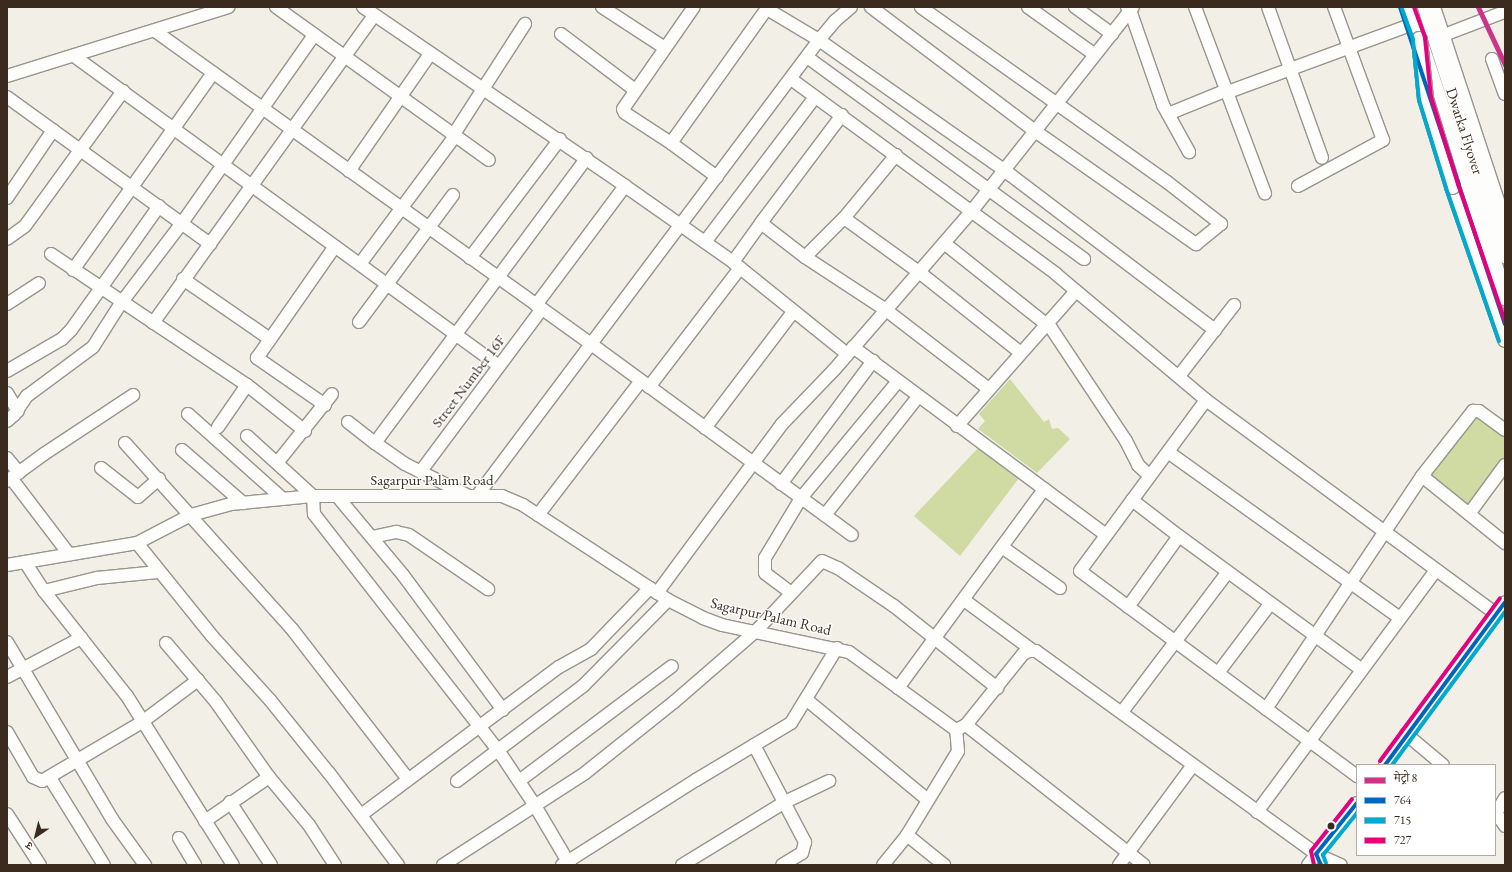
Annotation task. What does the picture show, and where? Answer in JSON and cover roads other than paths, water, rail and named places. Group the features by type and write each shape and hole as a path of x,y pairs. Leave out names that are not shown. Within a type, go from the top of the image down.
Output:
{"main road":[{"name":"Dwarka Flyover","path":"1408,7 1505,297"},
{"name":"Dwarka Flyover","path":"1425,7 1505,255"},
{"path":"1419,39 1425,98 1452,186 1505,339"}],"street":[{"path":"7,76 229,7"},
{"path":"276,7 342,56 489,160"},
{"path":"363,7 482,90 560,139 587,158 736,265 793,312 850,351 873,361 918,397 1106,535"},
{"path":"602,7 665,48"},
{"path":"693,7 635,90 623,111 717,178"},
{"path":"348,422 395,458 473,496 591,344 679,224 717,178 819,40 835,21 851,7"},
{"path":"871,7 1035,131 1196,244 1221,224 921,7"},
{"path":"1028,7 1095,55"},
{"path":"1075,7 1112,34"},
{"path":"1195,7 1228,91 1265,194"},
{"path":"1268,7 1322,158"},
{"path":"1298,186 1383,140 1334,7"},
{"path":"1400,7 1459,179 1505,324"},
{"path":"1434,7 1503,207 1505,222"},
{"path":"671,144 768,8 819,40 1004,170 1215,330"},
{"path":"361,815 407,778 439,758 559,667 591,649 654,590 754,464 782,424 850,351 971,212 1112,34 1130,8"},
{"path":"1130,8 1168,114 1189,152"},
{"path":"1444,35 1504,12"},
{"path":"153,323 183,279 210,244 250,184 291,130 342,56 374,15"},
{"path":"360,264 454,135 525,24"},
{"path":"1168,114 1407,26"},
{"path":"155,31 591,344 852,535"},
{"path":"561,34 635,90"},
{"path":"7,421 18,411 27,396 89,351 121,303 182,223 261,108 314,35"},
{"path":"349,171 430,54"},
{"path":"74,56 499,366"},
{"path":"807,57 1084,259"},
{"path":"1492,59 1505,94"},
{"path":"73,270 214,73"},
{"path":"790,79 896,155 1076,291 1206,400 1496,614"},
{"path":"7,239 25,226 123,92"},
{"path":"7,97 210,244"},
{"path":"704,242 815,97"},
{"path":"538,515 645,384 736,265 762,223 842,116"},
{"path":"7,198 53,130"},
{"path":"470,258 560,139"},
{"path":"805,257 844,218 896,155"},
{"path":"375,442 587,158"},
{"name":"Street Number 16F","path":"421,471 499,366 538,307 625,186"},
{"path":"359,322 453,194"},
{"path":"7,371 66,336 102,289 158,206"},
{"path":"844,218 919,272 1022,353"},
{"path":"762,223 805,257 886,310 990,389"},
{"path":"944,243 1046,325 1126,441 1138,465 1150,476"},
{"path":"325,405 258,360 270,339 335,246"},
{"path":"51,254 121,303 247,385 305,431"},
{"path":"183,279 270,339"},
{"path":"7,304 39,283"},
{"path":"957,426 1076,291"},
{"path":"1179,376 1234,305"},
{"path":"705,428 793,312"},
{"path":"781,484 873,361"},
{"path":"790,592 769,578 763,568 765,558 801,498 898,381"},
{"path":"218,428 247,385"},
{"path":"7,393 18,411"},
{"path":"277,463 305,431 332,394"},
{"path":"12,477 133,395"},
{"path":"825,515 918,397"},
{"path":"1206,400 1080,571 1356,775"},
{"path":"1266,709 1386,532 1422,476 1473,411 1479,411 1505,430"},
{"path":"188,414 282,499"},
{"path":"247,436 314,496 314,514 498,750 535,805 567,864 754,745 791,724 807,700 837,648"},
{"path":"125,442 192,515 292,629 407,778"},
{"path":"182,450 242,503"},
{"path":"1168,452 1400,618"},
{"path":"7,458 12,477 69,554"},
{"path":"1468,514 1505,465"},
{"path":"101,468 138,497 159,479"},
{"path":"1422,476 1505,543"},
{"path":"898,688 1044,489"},
{"name":"Sagarpur Palam Road","path":"7,565 137,543 192,515 242,503 314,496 502,496 523,505 668,600 713,622 837,648 857,657 898,688 956,727 1144,865"},
{"path":"337,496 372,537 503,710"},
{"path":"1132,500 1227,573 1361,670"},
{"path":"372,537 385,533 403,533 488,589"},
{"path":"1128,607 1179,536"},
{"path":"137,543 158,572 270,700 361,815 398,865"},
{"path":"1002,546 1060,588"},
{"path":"444,865 585,773 621,745 756,631 814,567 826,561 894,606 997,688"},
{"path":"25,562 44,591 127,696 233,865"},
{"path":"1257,812 1308,740 1436,570"},
{"path":"44,591 97,578 158,572"},
{"path":"1122,712 1227,573"},
{"path":"457,781 583,686 668,600"},
{"path":"964,600 1032,650 1046,656 1257,812 1318,860 1341,865"},
{"path":"1386,764 1406,734 1505,602"},
{"path":"1218,673 1270,604"},
{"path":"7,677 81,638"},
{"path":"7,642 112,819 145,865"},
{"path":"166,643 198,680 269,777 309,825 334,865"},
{"path":"883,865 908,835 958,751 956,727 997,688 1023,654 1032,650"},
{"path":"519,781 672,666"},
{"path":"7,732 34,777 38,781 50,778 77,760 142,722 198,680"},
{"path":"807,700 928,800"},
{"path":"1406,734 1442,764"},
{"path":"754,745 785,802 805,847 802,853 782,865"},
{"path":"1119,865 1193,765"},
{"path":"205,821 230,802 269,777"},
{"path":"50,778 104,865"},
{"path":"682,865 785,802 829,781"},
{"path":"230,802 271,865"},
{"path":"1308,865 1318,860 1356,804"},
{"path":"1499,804 1496,816 1505,826"},
{"path":"7,814 40,865"},
{"path":"908,835 944,865"},
{"path":"179,838 195,865"}],"metro line":[{"name":"8","path":"1478,7 1505,65"}]}
